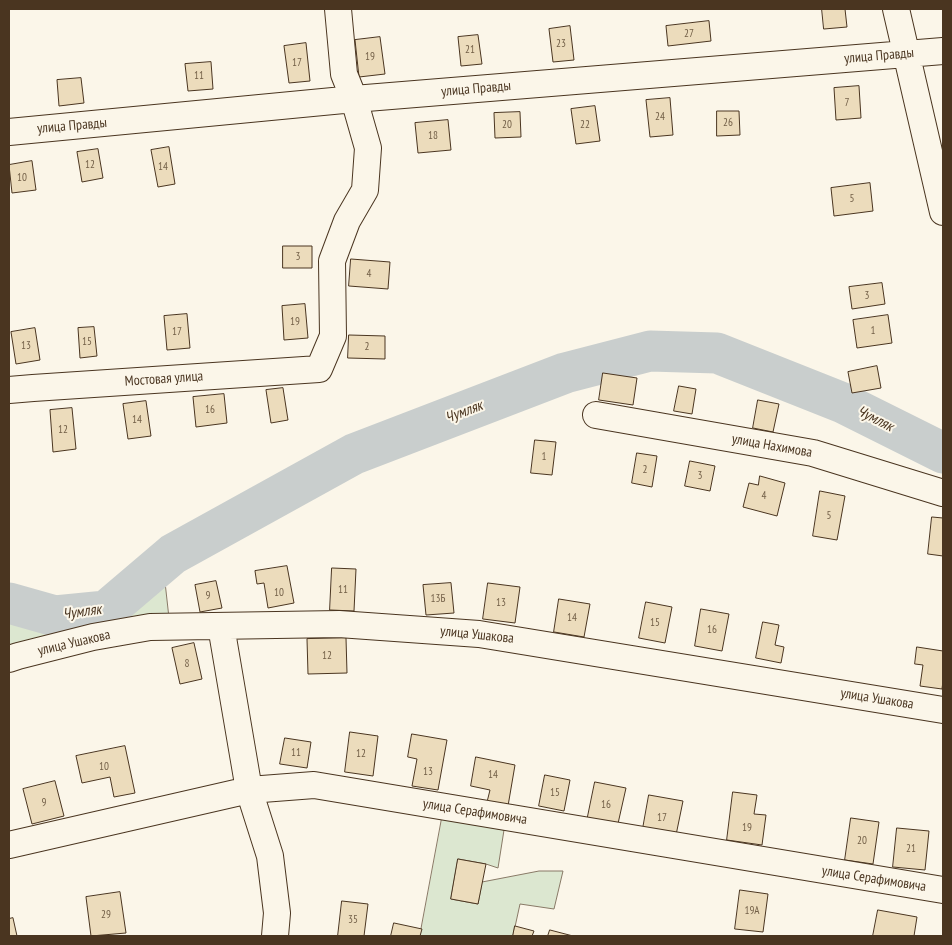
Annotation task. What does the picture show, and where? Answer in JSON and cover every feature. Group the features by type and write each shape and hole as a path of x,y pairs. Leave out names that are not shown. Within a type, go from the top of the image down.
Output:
{"street":[{"path":"338,9 344,74 354,99"},
{"path":"896,9 943,212"},
{"name":"улица Правды","path":"9,132 354,99 943,51"},
{"name":"Мостовая улица","path":"9,390 320,369 333,336 332,261 347,221 365,190 368,148 354,99"},
{"name":"улица Нахимова","path":"596,415 813,453 943,493"},
{"name":"улица Ушакова","path":"9,660 18,656 150,626 339,624 479,634 943,710"},
{"path":"221,626 249,790 270,856 277,913 275,936"},
{"name":"улица Серафимовича","path":"9,845 249,790 314,786 943,890"}],"green space":[{"path":"165,582 169,618 9,656 9,608 52,622 118,615"},
{"path":"442,818 504,830 498,868 458,859 451,899 478,904 482,882 539,871 563,871 554,909 520,904 513,936 420,936"}],"building":[{"path":"822,9 845,9 847,27 824,29"},
{"path":"709,21 711,41 668,46 666,26"},
{"path":"570,26 574,60 553,62 549,29"},
{"path":"478,35 482,64 461,66 458,37"},
{"path":"380,37 385,74 359,77 355,40"},
{"path":"306,43 310,81 289,83 284,46"},
{"path":"211,62 213,89 188,91 185,64"},
{"path":"81,78 84,103 59,106 57,80"},
{"path":"859,86 861,118 836,120 834,88"},
{"path":"670,98 673,135 650,137 646,100"},
{"path":"595,106 600,141 576,144 571,109"},
{"path":"717,111 739,111 740,135 717,136"},
{"path":"520,112 521,137 495,138 494,113"},
{"path":"448,120 451,150 418,153 415,123"},
{"path":"169,147 175,184 158,187 151,150"},
{"path":"98,149 103,178 82,182 77,152"},
{"path":"32,161 36,190 12,193 9,165"},
{"path":"870,183 873,211 834,216 831,188"},
{"path":"283,246 312,246 312,268 283,268"},
{"path":"351,259 390,262 388,289 349,286"},
{"path":"882,283 885,304 852,309 849,287"},
{"path":"305,304 308,338 284,340 282,306"},
{"path":"187,314 190,348 167,350 164,316"},
{"path":"888,315 892,343 857,348 853,320"},
{"path":"94,327 97,356 80,358 78,328"},
{"path":"35,328 40,360 16,364 11,332"},
{"path":"349,335 385,336 385,359 348,358"},
{"path":"877,366 881,388 852,393 848,372"},
{"path":"603,373 637,378 633,405 599,400"},
{"path":"679,386 696,389 692,414 674,411"},
{"path":"283,388 288,420 271,423 266,390"},
{"path":"224,394 227,423 196,427 193,397"},
{"path":"758,400 779,404 773,432 753,428"},
{"path":"146,401 151,436 128,439 123,404"},
{"path":"72,408 76,449 53,452 50,410"},
{"path":"535,440 556,442 552,475 531,473"},
{"path":"637,453 657,456 652,487 632,483"},
{"path":"690,461 715,466 710,491 685,486"},
{"path":"760,476 785,483 777,516 743,507 749,483 758,485"},
{"path":"820,491 845,496 837,540 813,536"},
{"path":"932,517 943,518 943,556 928,554"},
{"path":"287,566 294,603 268,608 264,583 257,584 255,571"},
{"path":"332,568 356,569 354,611 330,610"},
{"path":"216,581 222,608 200,612 195,585"},
{"path":"451,583 454,613 426,615 423,585"},
{"path":"488,583 520,587 515,623 483,619"},
{"path":"559,599 590,604 584,637 554,632"},
{"path":"646,602 672,607 665,643 639,638"},
{"path":"701,609 729,614 722,651 695,646"},
{"path":"763,622 779,625 775,645 784,647 781,663 756,658"},
{"path":"346,638 347,673 308,674 307,639"},
{"path":"194,643 202,679 180,684 172,648"},
{"path":"917,647 943,651 942,689 920,686 923,665 915,664"},
{"path":"350,732 378,736 373,776 345,772"},
{"path":"412,734 447,740 438,790 412,786 417,759 408,757"},
{"path":"285,738 311,742 307,768 280,764"},
{"path":"125,746 135,793 114,797 110,777 82,783 76,756"},
{"path":"476,757 515,765 508,806 487,802 490,790 471,786"},
{"path":"545,775 570,780 564,811 539,806"},
{"path":"55,781 64,816 32,824 23,789"},
{"path":"595,782 626,788 617,828 587,821"},
{"path":"733,792 757,795 754,814 766,815 762,845 727,840"},
{"path":"649,795 683,801 675,840 642,834"},
{"path":"851,818 879,822 873,864 845,860"},
{"path":"897,828 929,831 925,870 893,867"},
{"path":"458,859 486,864 478,904 451,899"},
{"path":"740,890 768,894 763,932 735,929"},
{"path":"120,892 126,933 91,936 86,897"},
{"path":"342,901 368,904 364,936 338,936"},
{"path":"878,910 917,917 914,936 873,936"},
{"path":"13,918 17,936 9,936 9,919"},
{"path":"394,923 422,929 420,936 391,936"},
{"path":"515,926 534,931 532,936 513,936"},
{"path":"550,930 573,936 548,936"}],"waterway":[{"name":"Чумляк","path":"9,603 55,616 106,611 173,554 354,454 565,373 650,351 717,353 843,403 943,453"}]}
